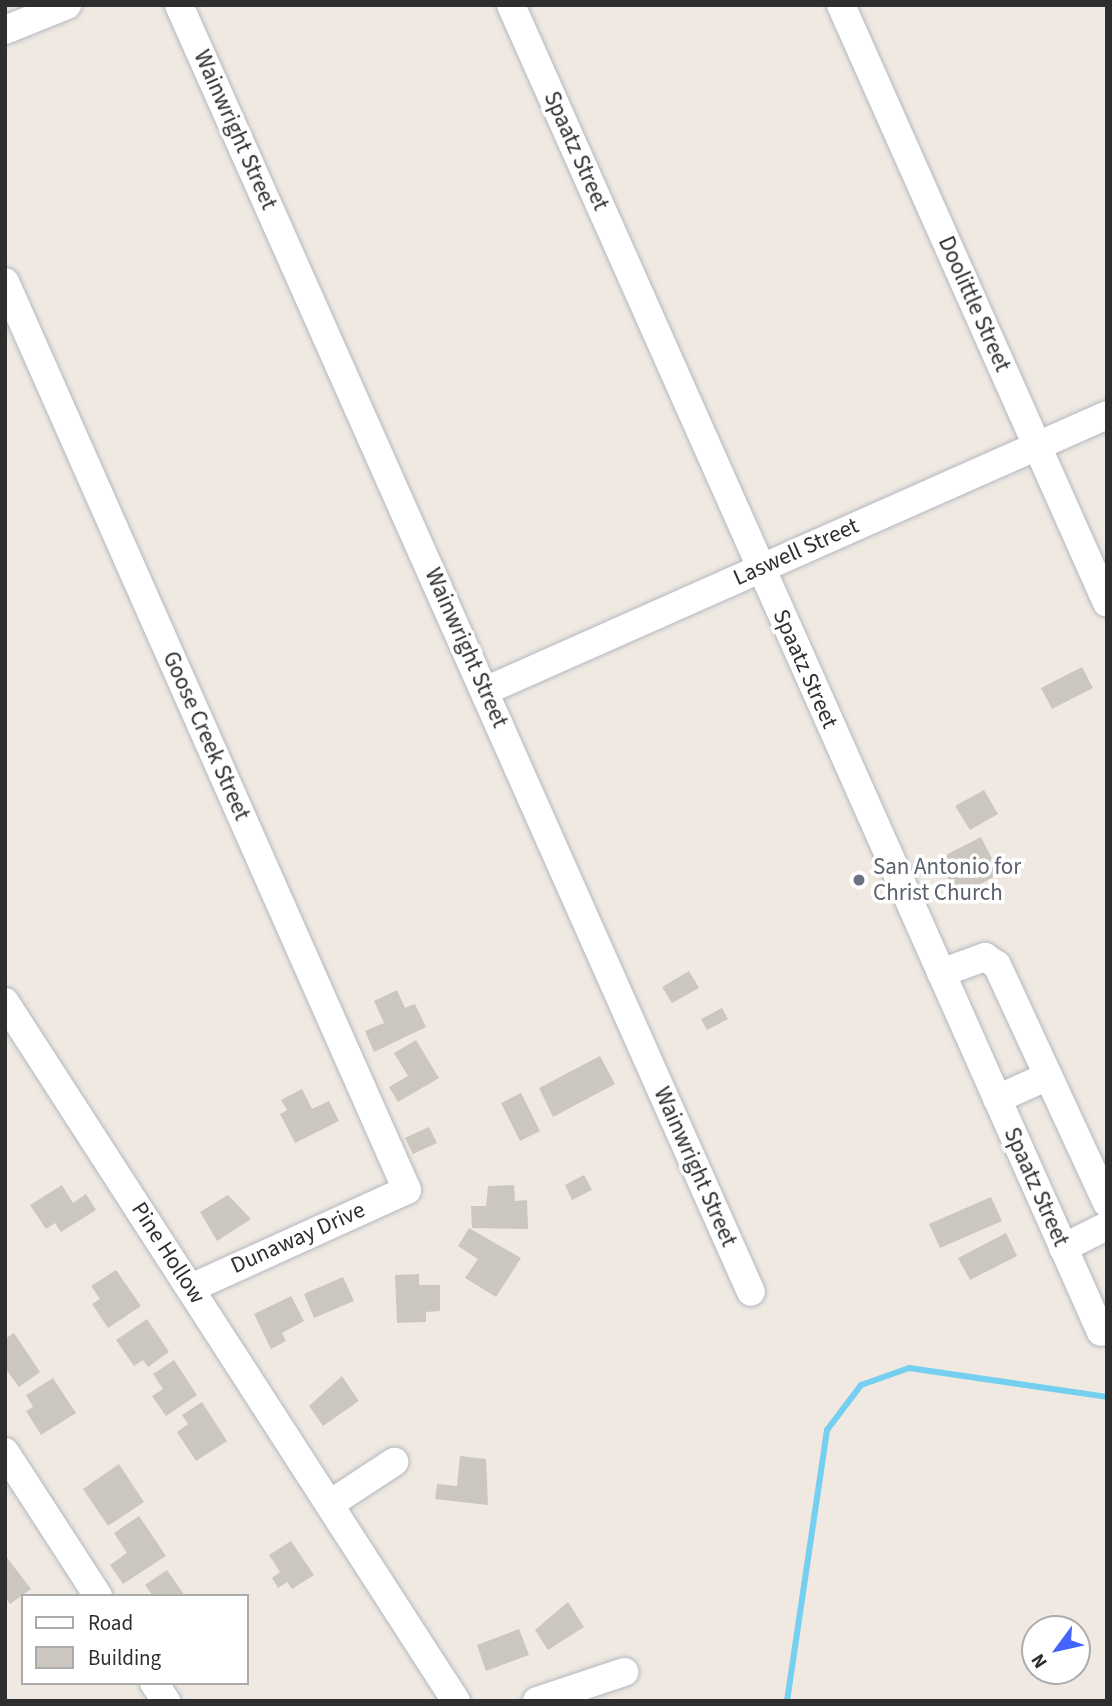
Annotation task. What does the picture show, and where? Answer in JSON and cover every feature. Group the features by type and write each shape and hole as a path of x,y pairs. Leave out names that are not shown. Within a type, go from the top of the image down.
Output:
{"street":[{"path":"5,30 67,5"},
{"name":"Wainwright Street","path":"179,5 751,1292"},
{"name":"Spaatz Street","path":"512,5 759,568 1101,1332"},
{"name":"Doolittle Street","path":"841,5 1107,603"},
{"name":"Goose Creek Street","path":"5,282 407,1190"},
{"name":"Laswell Street","path":"485,691 1107,415"},
{"path":"941,973 985,957 997,965 1107,1203"},
{"name":"Pine Hollow","path":"5,1002 456,1701"},
{"path":"997,1099 1048,1076"},
{"name":"Dunaway Drive","path":"191,1288 407,1190"},
{"path":"1063,1248 1107,1226"},
{"path":"5,1452 97,1594"},
{"path":"330,1504 394,1462"},
{"path":"537,1701 624,1672"},
{"path":"156,1685 166,1701"}],"building":[{"path":"1082,667 1093,688 1052,709 1041,688"},
{"path":"984,790 998,814 970,830 955,806"},
{"path":"981,837 1000,874 957,896 938,859"},
{"path":"689,971 699,988 672,1003 662,987"},
{"path":"397,990 405,1008 415,1004 426,1027 374,1052 365,1031 384,1023 374,1001"},
{"path":"722,1008 728,1019 707,1030 701,1019"},
{"path":"416,1040 439,1078 398,1102 389,1087 408,1076 394,1053"},
{"path":"600,1056 615,1084 553,1117 539,1088"},
{"path":"302,1089 312,1109 329,1101 339,1121 295,1143 280,1114 287,1110 281,1100"},
{"path":"521,1093 540,1131 520,1141 501,1103"},
{"path":"429,1127 437,1143 413,1154 405,1138"},
{"path":"584,1175 592,1190 572,1200 565,1185"},
{"path":"62,1185 73,1203 86,1194 96,1210 61,1232 55,1223 46,1229 30,1205"},
{"path":"514,1185 515,1201 527,1200 528,1229 472,1228 471,1206 486,1206 488,1186"},
{"path":"228,1195 251,1219 217,1241 200,1212"},
{"path":"991,1197 1002,1221 940,1248 929,1224"},
{"path":"469,1228 521,1258 496,1297 465,1278 478,1259 458,1246"},
{"path":"1006,1233 1017,1256 970,1280 958,1258"},
{"path":"116,1270 141,1306 108,1328 92,1304 100,1299 91,1286"},
{"path":"419,1274 419,1285 440,1285 440,1311 426,1312 426,1322 397,1323 395,1275"},
{"path":"343,1277 354,1301 314,1318 304,1294"},
{"path":"291,1296 304,1321 282,1333 286,1341 271,1349 254,1314"},
{"path":"147,1319 169,1352 148,1367 143,1360 134,1366 116,1340"},
{"path":"14,1333 40,1372 19,1387 5,1368 5,1339"},
{"path":"174,1360 197,1395 166,1416 152,1396 163,1389 153,1374"},
{"path":"342,1376 359,1401 323,1426 309,1406"},
{"path":"53,1378 76,1413 41,1435 26,1411 33,1407 26,1395"},
{"path":"202,1402 227,1441 196,1461 177,1432 188,1424 182,1415"},
{"path":"460,1456 486,1459 488,1505 435,1499 437,1484 457,1486"},
{"path":"119,1464 144,1502 108,1526 83,1489"},
{"path":"139,1516 166,1556 123,1584 110,1565 127,1553 114,1533"},
{"path":"291,1541 314,1575 292,1589 287,1582 278,1588 272,1578 280,1572 269,1555"},
{"path":"5,1555 31,1589 10,1604 5,1597"},
{"path":"167,1570 184,1594 152,1594 145,1585"},
{"path":"568,1602 584,1627 548,1650 535,1630"},
{"path":"519,1629 529,1655 486,1671 477,1645"}],"waterway":[{"path":"787,1701 827,1430 861,1385 909,1368 1107,1397"}],"place":[{"name":"San Antonio for Christ Church","path":"859,880"}]}
